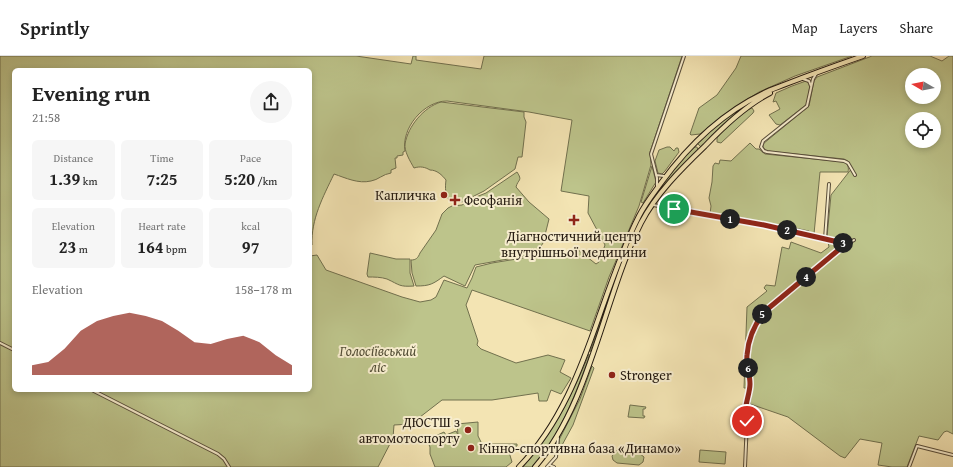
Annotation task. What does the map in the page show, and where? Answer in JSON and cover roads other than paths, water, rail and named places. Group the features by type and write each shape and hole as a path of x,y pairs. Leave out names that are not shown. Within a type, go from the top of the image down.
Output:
{"highway":[{"path":"519,467 543,437 575,381 633,228 647,202 692,145 712,127 737,108 763,93 863,56"},
{"path":"535,467 546,454 573,405 616,286 636,236 652,205 700,150 741,112 757,100 779,87"},
{"path":"692,145 698,145 700,150"}],"street":[{"path":"657,188 656,174 651,154 684,56"},
{"path":"817,73 807,106 763,142 761,144 762,149 767,152 844,160 848,163 855,175"},
{"path":"801,78 810,83 811,89"},
{"path":"656,174 664,176 667,175"},
{"path":"825,239 829,184"},
{"path":"652,205 764,225 847,244"},
{"path":"745,467 747,421 745,418 750,383 747,355 756,322 764,312 842,247 854,240"},
{"path":"0,344 12,349"},
{"path":"96,392 218,454 224,459 229,467"},
{"path":"548,466 556,457 558,434"},
{"path":"909,467 916,447 918,446 953,454"},
{"path":"548,466 554,467"}],"place":[{"name":"Капличка","path":"444,195"},
{"name":"Феофанія","path":"455,200"},
{"name":"Діагностичний центр внутрішньої медицини","path":"574,220"},
{"name":"Stronger","path":"612,375"},
{"name":"ДЮСТШ з автомотоспорту","path":"468,430"},
{"name":"Кінно-спортивна база «Динамо»","path":"471,448"}],"park label":[{"name":"Голосіївський ліс","path":"378,360"}]}
